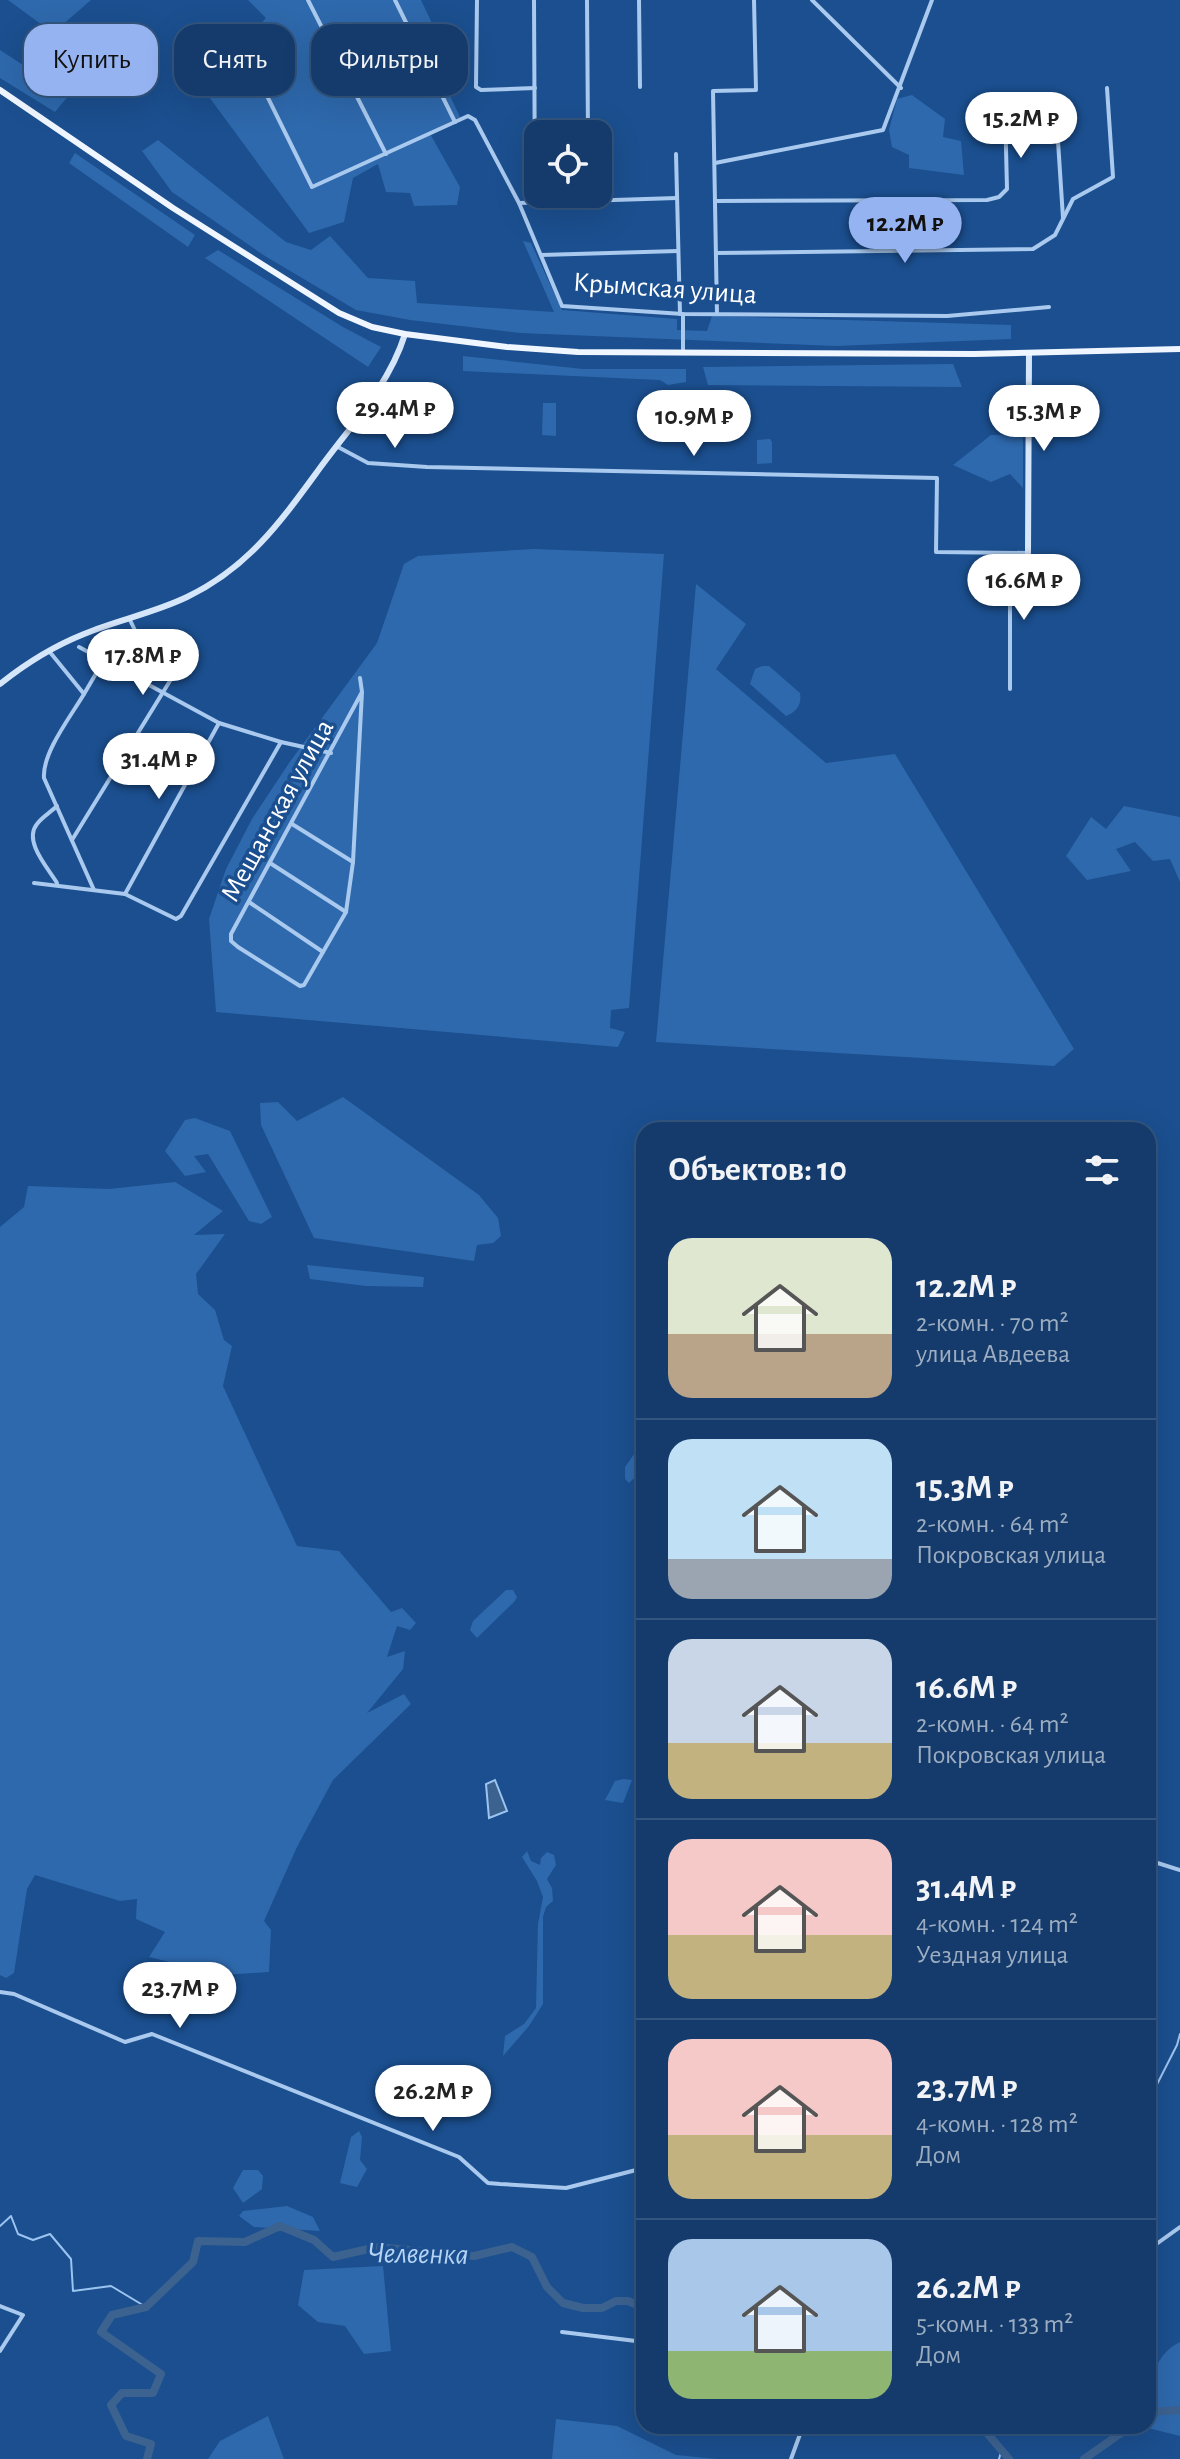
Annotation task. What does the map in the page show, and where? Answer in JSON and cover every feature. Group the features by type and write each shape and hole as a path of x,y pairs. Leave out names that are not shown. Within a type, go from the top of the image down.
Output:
{"main road":[{"path":"0,90 173,208 339,313 372,327 507,347 578,352 1029,353 1180,349"}],"street":[{"path":"308,0 386,154"},
{"path":"267,96 311,186 455,122 395,0"},
{"path":"477,0 476,87 481,90 535,88"},
{"path":"534,0 535,120"},
{"path":"587,0 588,120"},
{"path":"639,0 640,87"},
{"path":"717,314 713,91 756,90 754,0"},
{"path":"812,0 901,88"},
{"path":"715,163 883,130 932,0"},
{"path":"716,253 1033,249 1055,235 1073,199 1113,177 1107,88"},
{"path":"716,201 987,200 999,197 1007,189 1005,108 1055,95 1063,218"},
{"name":"Крымская улица","path":"455,122 468,116 475,120 519,203 562,306 682,314 947,316 1049,307"},
{"path":"676,154 683,353"},
{"path":"612,201 678,198"},
{"path":"519,203 524,203"},
{"path":"540,255 678,251"},
{"path":"0,684 49,651 83,634 188,597 224,576 265,540 289,513 338,447 398,356 405,334"},
{"path":"1010,689 1010,589 1028,553 1029,353"},
{"path":"338,447 368,463 937,478 936,552 1028,553"},
{"path":"72,840 173,676 146,653 129,618"},
{"path":"79,647 219,723 331,753"},
{"path":"49,651 84,694"},
{"path":"94,892 44,778 43,766 104,660"},
{"path":"249,902 323,952 346,912 353,862 362,692 360,678"},
{"name":"Мещанская улица","path":"323,952 304,985 300,986 238,947 231,941 231,934 362,692"},
{"path":"125,894 219,723"},
{"path":"34,883 125,894 176,919 181,916 281,742"},
{"path":"57,806 35,825 32,836 58,884"},
{"path":"292,824 353,862"},
{"path":"270,863 346,912"},
{"path":"1156,1862 1180,1870"},
{"path":"0,1992 14,1994 125,2042 152,2034 459,2157 488,2183 566,2188 636,2170"},
{"path":"1156,2244 1180,2227"},
{"path":"0,2306 23,2315 0,2351"},
{"path":"562,2332 636,2341"},
{"path":"791,2459 800,2434"}],"shaded area":[{"path":"8,0 91,0 63,24 41,24"},
{"path":"248,0 421,0 432,24 311,24 311,96 450,96 460,117 429,132 460,187 457,205 414,206 410,193 386,192 378,164 353,178 344,222 309,233 208,96 295,96 295,24 260,24 266,18"},
{"path":"0,50 24,66 24,93 0,78"},
{"path":"912,95 945,119 943,137 961,141 964,175 909,168 909,155 892,147 889,130 897,99"},
{"path":"29,96 68,96 55,112"},
{"path":"158,140 286,242 311,250 330,236 368,278 415,281 417,303 554,312 523,241 531,243 562,310 677,319 677,330 707,331 712,316 1011,325 1011,339 836,346 520,333 410,320 356,310 265,256 172,192 142,151"},
{"path":"75,153 195,235 188,247 69,163"},
{"path":"218,250 381,347 368,367 205,258"},
{"path":"463,356 583,369 686,369 686,382 668,385 660,380 463,371"},
{"path":"953,364 962,387 708,385 703,367"},
{"path":"543,403 556,403 556,436 542,435"},
{"path":"1023,434 1023,488 1010,474 991,482 953,465 991,435"},
{"path":"770,439 772,463 757,464 757,440"},
{"path":"534,549 664,554 629,1008 611,1010 610,1028 625,1032 618,1047 216,1012 209,919 226,869 252,819 289,763 377,643 404,564 418,556"},
{"path":"696,584 746,624 716,669 826,763 895,754 1074,1049 1054,1066 656,1042"},
{"path":"769,666 800,693 796,710 786,716 750,684 755,669"},
{"path":"1124,806 1180,817 1180,882 1170,859 1153,861 1135,842 1116,849 1131,871 1087,880 1066,856 1091,817 1106,829"},
{"path":"343,1097 479,1195 498,1218 501,1236 493,1243 477,1245 474,1261 314,1238 261,1125 260,1103 278,1102 297,1121"},
{"path":"195,1118 230,1131 272,1217 261,1224 249,1221 208,1154 194,1156 206,1172 185,1176 165,1151 185,1120"},
{"path":"175,1182 223,1211 194,1235 225,1234 196,1274 198,1294 215,1310 224,1340 232,1346 223,1386 297,1546 339,1551 391,1612 402,1608 416,1623 410,1630 397,1626 387,1657 405,1651 403,1669 367,1713 404,1694 411,1704 333,1780 297,1847 264,1921 271,1930 269,1972 223,1975 149,1957 165,1932 136,1919 137,1899 120,1901 35,1875 27,1889 14,1973 6,1978 0,1975 0,1227 24,1207 28,1186 109,1189"},
{"path":"307,1265 424,1277 423,1287 366,1286 310,1279"},
{"path":"636,1451 636,1476 629,1483 625,1479 625,1467"},
{"path":"506,1590 513,1590 517,1597 515,1601 477,1638 470,1630 473,1621"},
{"path":"495,1780 507,1811 489,1818 486,1784"},
{"path":"632,1780 623,1803 605,1800 615,1781"},
{"path":"527,1851 531,1861 540,1865 541,1858 547,1852 554,1855 556,1865 547,1879 552,1888 553,1901 546,1907 543,1917 543,2004 503,2056 505,2036 524,2024 536,2008 538,1924 543,1897 522,1857"},
{"path":"359,2131 362,2137 360,2160 367,2169 357,2187 340,2183 351,2137"},
{"path":"243,2170 258,2170 263,2176 262,2189 243,2203 233,2188"},
{"path":"287,2206 313,2217 320,2231 254,2227 239,2216 243,2211"},
{"path":"383,2266 391,2351 364,2354 345,2326 318,2322 298,2305 304,2270"},
{"path":"1180,2342 1180,2436 1156,2430 1156,2367 1170,2348"},
{"path":"268,2416 284,2459 208,2459 220,2441"},
{"path":"556,2419 617,2426 676,2455 717,2459 552,2459"}],"waterway":[{"path":"1156,2086 1180,2034"},
{"path":"0,2226 11,2216 18,2234 33,2240 50,2234 71,2259 73,2291 111,2286 146,2307"},
{"name":"Челвенка","path":"147,2459 151,2444 126,2436 111,2405 122,2393 153,2393 161,2374 101,2332 112,2315 146,2307 193,2262 198,2241 245,2242 280,2226 314,2240 333,2257 377,2247 474,2256 512,2247 532,2257 547,2287 563,2303 583,2308 602,2308 616,2301 636,2304"},
{"name":"Челвенка","path":"1156,2412 1180,2410"},
{"name":"Челвенка","path":"988,2434 1009,2459"},
{"name":"Челвенка","path":"1084,2459 1120,2434"},
{"path":"999,2459 1001,2452"}]}
